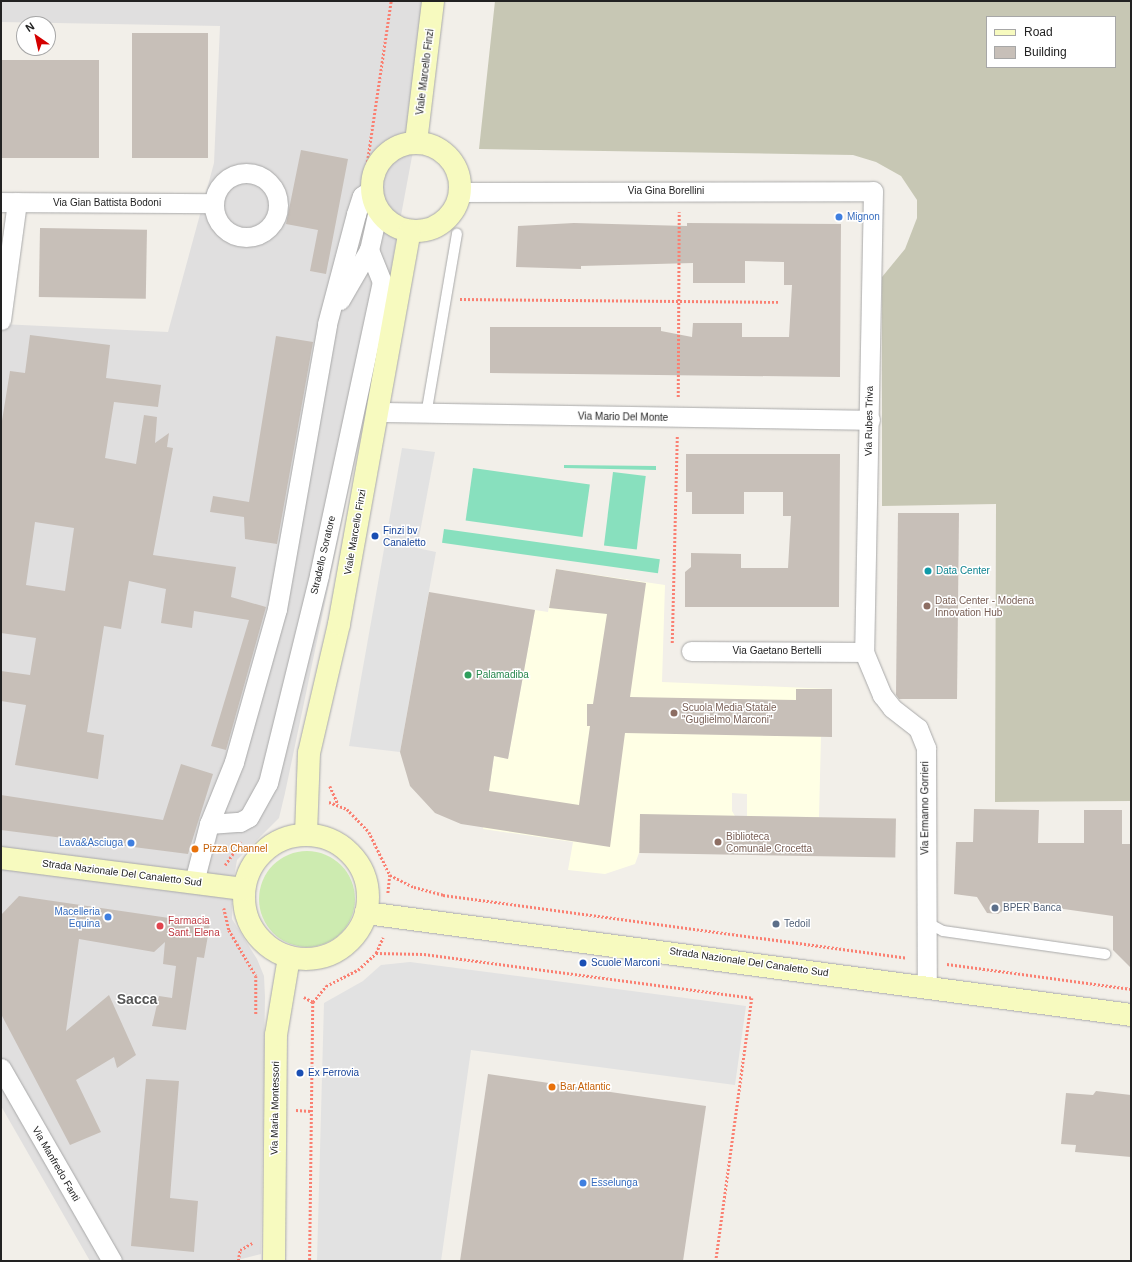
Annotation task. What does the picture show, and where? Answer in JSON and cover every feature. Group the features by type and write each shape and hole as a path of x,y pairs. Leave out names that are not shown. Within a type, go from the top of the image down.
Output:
{"main road":[{"name":"Viale Marcello Finzi","path":"416,142 433,1"},
{"path":"416,142 434,146 453,160 459,172 460,192 446,220 436,227 410,231 392,224 378,210 367,192 376,167 382,158 401,145 416,142"},
{"name":"Viale Marcello Finzi","path":"306,834 309,753 339,624 410,231"},
{"path":"306,834 327,838 352,854 367,882 366,913 357,932 342,948 315,958 289,957 257,936 245,914 244,888 260,854 281,839 306,834"},
{"name":"Strada Nazionale Del Canaletto Sud","path":"1,858 244,888"},
{"name":"Strada Nazionale Del Canaletto Sud","path":"366,913 928,986 1131,1015"},
{"name":"Via Maria Montessori","path":"274,1261 276,1035 289,957"}],"street":[{"name":"Via Gina Borellini","path":"460,192 873,191"},
{"name":"Via Rubes Triva","path":"864,652 870,420 873,191"},
{"path":"194,882 209,824 234,762 277,609 327,324 367,192"},
{"path":"1,320 9,202"},
{"name":"Via Gian Battista Bodoni","path":"9,202 214,203"},
{"path":"327,324 369,250 378,210"},
{"name":"Stradello Soratore","path":"209,824 240,822 249,817 268,783 319,575 382,282 369,250"},
{"name":"Via Mario Del Monte","path":"377,412 426,415 870,420"},
{"name":"Via Gaetano Bertelli","path":"691,651 864,652"},
{"name":"Via Ermanno Gorrieri","path":"864,652 882,695 892,708 918,728 923,737 928,986"},
{"name":"Via Manfredo Fanti","path":"1,1068 105,1258"}],"lane":[{"path":"426,415 456,234"},
{"path":"926,922 943,931 1105,954"}],"path":[{"path":"367,192 391,1"},
{"path":"446,299 778,302"},
{"path":"390,875 414,887 443,895 1131,989"},
{"path":"310,1261 313,1002 326,986 358,970 376,953 424,954 752,998 716,1261"},
{"path":"257,984 284,985 313,1002"}],"shaded area":[{"path":"1,1 441,1 358,446 285,793 279,818 237,860 232,889 232,919 257,959 264,976 265,997 261,1254 234,1261 90,1261 1,1106 1,324 168,332 214,163 220,26 56,23 56,16 16,16 16,22 1,22"},
{"path":"495,1 1131,1 1131,801 995,802 996,504 882,506 882,277 905,249 917,218 917,200 901,176 876,162 853,155 479,149"},
{"path":"402,448 435,452 417,548 436,552 400,752 349,746"},
{"name":"Scuola Media Statale \"Guglielmo Marconi\"","path":"556,569 665,585 662,682 832,689 832,737 821,737 819,817 747,816 747,794 732,793 732,811 735,816 639,853 635,864 605,874 568,870 573,842 483,829 494,756 508,759 535,610 548,612"},
{"path":"410,962 746,1006 735,1085 471,1050 441,1261 317,1261 324,1003 363,981 381,965"}],"green space":[{"path":"564,465 656,466 656,470 564,468"},
{"path":"473,468 590,484 582,537 466,520"},
{"path":"613,472 646,476 637,549 604,545"},
{"path":"444,529 660,559 658,573 442,543"},
{"path":"307,851 326,854 341,865 352,880 355,899 352,918 341,933 326,944 307,947 288,944 273,933 262,918 259,899 262,880 273,865 288,854"}],"building":[{"path":"132,33 208,33 208,158 132,158"},
{"path":"1,60 99,60 99,158 1,158"},
{"path":"301,150 348,159 326,274 310,271 318,230 286,224"},
{"path":"574,223 687,226 687,223 841,224 840,377 490,373 490,327 661,327 661,331 692,337 693,323 742,323 742,337 789,337 792,285 784,285 784,262 745,261 745,283 693,283 693,263 581,266 581,269 516,267 518,226"},
{"path":"40,228 147,230 146,299 39,297"},
{"path":"30,335 110,345 106,378 161,385 158,407 114,402 105,458 136,464 144,415 157,417 155,443 169,433 167,447 173,448 153,555 236,567 231,597 266,607 226,750 211,746 249,620 194,611 192,628 161,623 166,589 129,581 121,629 104,626 87,732 104,735 98,779 15,765 26,705 1,701 1,671 30,675 36,638 1,633 1,427 10,371 25,373","holes":["35,522 74,528 65,591 26,585"]},
{"path":"276,336 313,342 277,544 245,539 244,517 210,512 213,496 249,502"},
{"path":"686,454 840,454 839,607 685,607 685,572 691,567 691,553 741,554 741,568 788,568 791,516 783,516 783,492 744,492 744,514 692,514 692,492 686,492"},
{"name":"Data Center","path":"898,513 959,513 957,699 899,699 896,695"},
{"path":"556,569 646,583 630,697 796,700 796,689 832,689 832,737 625,733 610,847 461,824 435,813 410,786 400,752 429,592 535,610 508,759 494,756 489,791 579,805 590,726 587,726 587,704 593,704 607,614 549,608"},
{"path":"181,764 213,774 188,854 1,830 1,795 163,820"},
{"path":"974,809 1039,810 1038,843 1084,843 1084,810 1122,810 1122,844 1131,844 1131,968 1113,950 1113,916 1015,902 998,914 987,913 977,897 954,894 956,842 973,842"},
{"path":"640,814 896,818 895,857 639,853"},
{"path":"19,896 210,924 204,958 197,957 186,1030 152,1026 159,996 172,998 176,966 163,964 165,942 154,952 79,939 66,1031 109,995 136,1055 117,1068 114,1057 76,1080 101,1132 70,1145 1,1014 1,915"},
{"name":"Esselunga","path":"488,1074 706,1106 683,1261 460,1261"},
{"path":"146,1079 179,1081 170,1198 198,1201 194,1252 131,1246"},
{"path":"1096,1091 1131,1095 1131,1157 1075,1152 1076,1145 1061,1144 1066,1093 1093,1095"}],"place":[{"name":"Mignon","path":"839,217"},
{"name":"Finzi bv Canaletto","path":"375,536"},
{"name":"Data Center","path":"928,571"},
{"name":"Data Center - Modena Innovation Hub","path":"927,606"},
{"name":"Palamadiba","path":"468,675"},
{"name":"Scuola Media Statale \"Guglielmo Marconi\"","path":"674,713"},
{"name":"Biblioteca Comunale Crocetta","path":"718,842"},
{"name":"Lava&Asciuga","path":"131,843"},
{"name":"Pizza Channel","path":"195,849"},
{"name":"BPER Banca","path":"995,908"},
{"name":"Macelleria Equina","path":"108,917"},
{"name":"Tedoil","path":"776,924"},
{"name":"Farmacia Sant. Elena","path":"160,926"},
{"name":"Scuole Marconi","path":"583,963"},
{"name":"Ex Ferrovia","path":"300,1073"},
{"name":"Bar Atlantic","path":"552,1087"},
{"name":"Esselunga","path":"583,1183"}],"district":[{"name":"Sacca","path":"137,999"}]}
